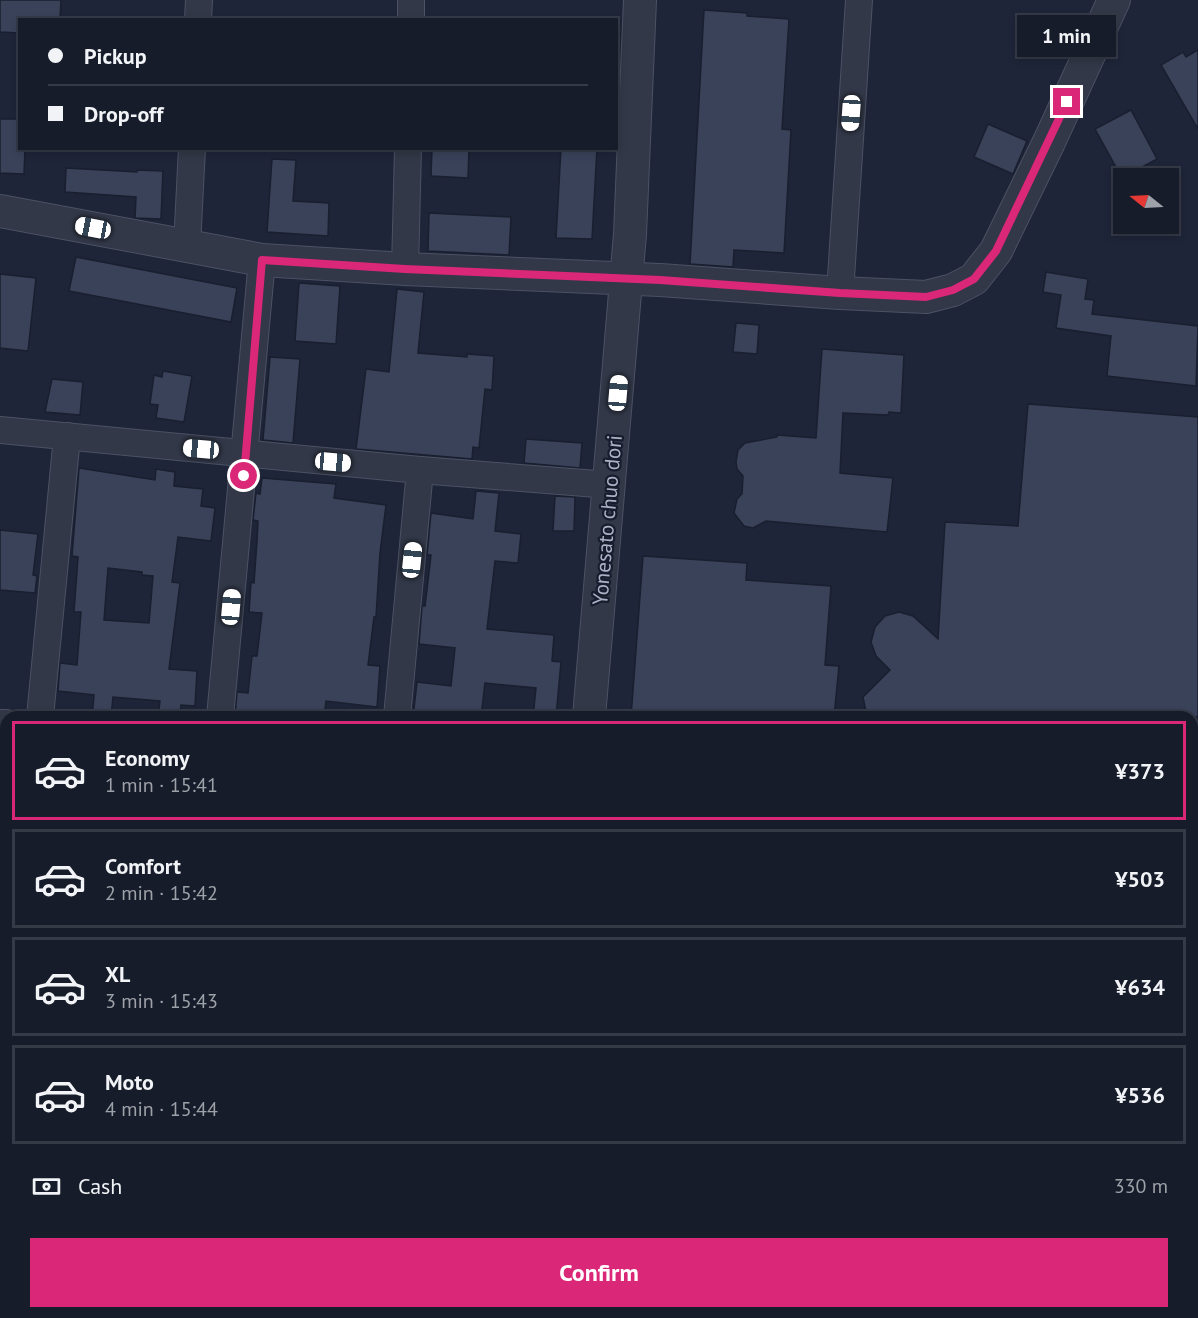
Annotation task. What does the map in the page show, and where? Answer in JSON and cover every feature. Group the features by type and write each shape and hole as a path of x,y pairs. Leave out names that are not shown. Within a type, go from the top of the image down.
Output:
{"street":[{"path":"198,18 199,0"},
{"path":"411,0 411,18"},
{"name":"Yonesato chuo dori","path":"590,711 627,278 640,0"},
{"path":"840,293 859,0"},
{"path":"0,211 262,260 405,269 627,278 926,297 953,290 974,279 996,251 1114,0"},
{"path":"186,246 192,150"},
{"path":"405,269 408,150"},
{"path":"221,711 246,454 262,260"},
{"path":"0,430 420,470 610,485"},
{"path":"41,711 67,436"},
{"path":"398,711 420,470"}],"building":[{"path":"0,0 61,0 60,18 18,18 18,33 0,32"},
{"path":"704,10 789,19 782,129 791,130 784,253 734,250 733,267 690,264"},
{"path":"1198,50 1198,129 1161,65 1183,52 1186,57"},
{"path":"1131,110 1157,159 1140,168 1116,168 1095,129"},
{"path":"0,119 18,119 18,150 25,150 24,174 0,173"},
{"path":"988,124 1027,141 1013,174 974,157"},
{"path":"432,150 469,150 468,178 431,176"},
{"path":"561,150 597,150 592,239 556,238"},
{"path":"272,159 296,160 293,201 329,203 328,236 267,232"},
{"path":"66,168 137,172 137,170 163,171 161,219 135,218 136,197 65,192"},
{"path":"429,213 511,217 509,255 428,251"},
{"path":"76,257 237,288 231,322 69,291"},
{"path":"1046,272 1088,279 1085,299 1094,300 1092,314 1198,326 1196,386 1107,376 1111,336 1056,328 1061,295 1043,292"},
{"path":"0,274 36,278 28,351 0,348"},
{"path":"299,283 340,286 336,344 295,341"},
{"path":"397,289 424,292 418,353 467,357 467,354 494,356 492,390 485,389 479,448 473,447 472,459 356,449 366,369 389,372"},
{"path":"736,323 759,325 757,354 733,352"},
{"path":"822,349 904,355 901,413 889,412 888,415 843,413 840,473 893,478 887,532 766,521 753,528 744,526 734,513 737,499 742,494 743,476 737,469 736,462 738,450 745,443 777,437 777,435 816,438"},
{"path":"270,357 300,359 293,443 263,440"},
{"path":"163,371 192,376 184,422 156,418 158,405 150,404 154,375 162,377"},
{"path":"52,379 83,382 80,415 45,412"},
{"path":"1028,404 1198,417 1198,711 866,711 863,697 890,670 876,656 871,642 875,627 885,616 899,612 913,616 938,639 945,522 1018,526"},
{"path":"526,439 582,443 580,468 524,463"},
{"path":"79,468 155,480 156,469 175,472 174,486 203,489 201,506 215,508 211,541 178,537 172,582 180,583 169,669 197,671 195,706 181,705 180,711 159,711 160,701 113,697 112,711 93,711 94,695 58,691 60,663 77,665 81,612 74,612 78,557 72,556","holes":["108,568 142,572 142,575 153,576 149,623 104,620"]},
{"path":"262,478 336,484 334,498 386,505 376,617 374,617 368,665 380,666 377,707 326,701 325,711 235,711 237,692 248,693 252,656 257,656 262,613 249,612 251,582 254,583 258,521 253,520 256,493 260,494"},
{"path":"476,491 499,493 495,531 521,534 518,563 495,561 487,629 554,635 552,661 561,662 557,711 534,711 536,688 485,683 482,711 414,711 417,682 451,686 455,648 419,644 422,606 425,606 431,555 427,555 431,513 473,519"},
{"path":"555,496 575,497 574,531 553,531"},
{"path":"0,530 38,534 33,575 37,576 35,593 0,590"},
{"path":"643,556 747,563 746,580 831,586 825,665 839,666 835,711 631,711"}],"route":[{"path":"244,476 262,260 405,269 660,280 926,297 953,290 974,279 996,251 1067,102"}]}
